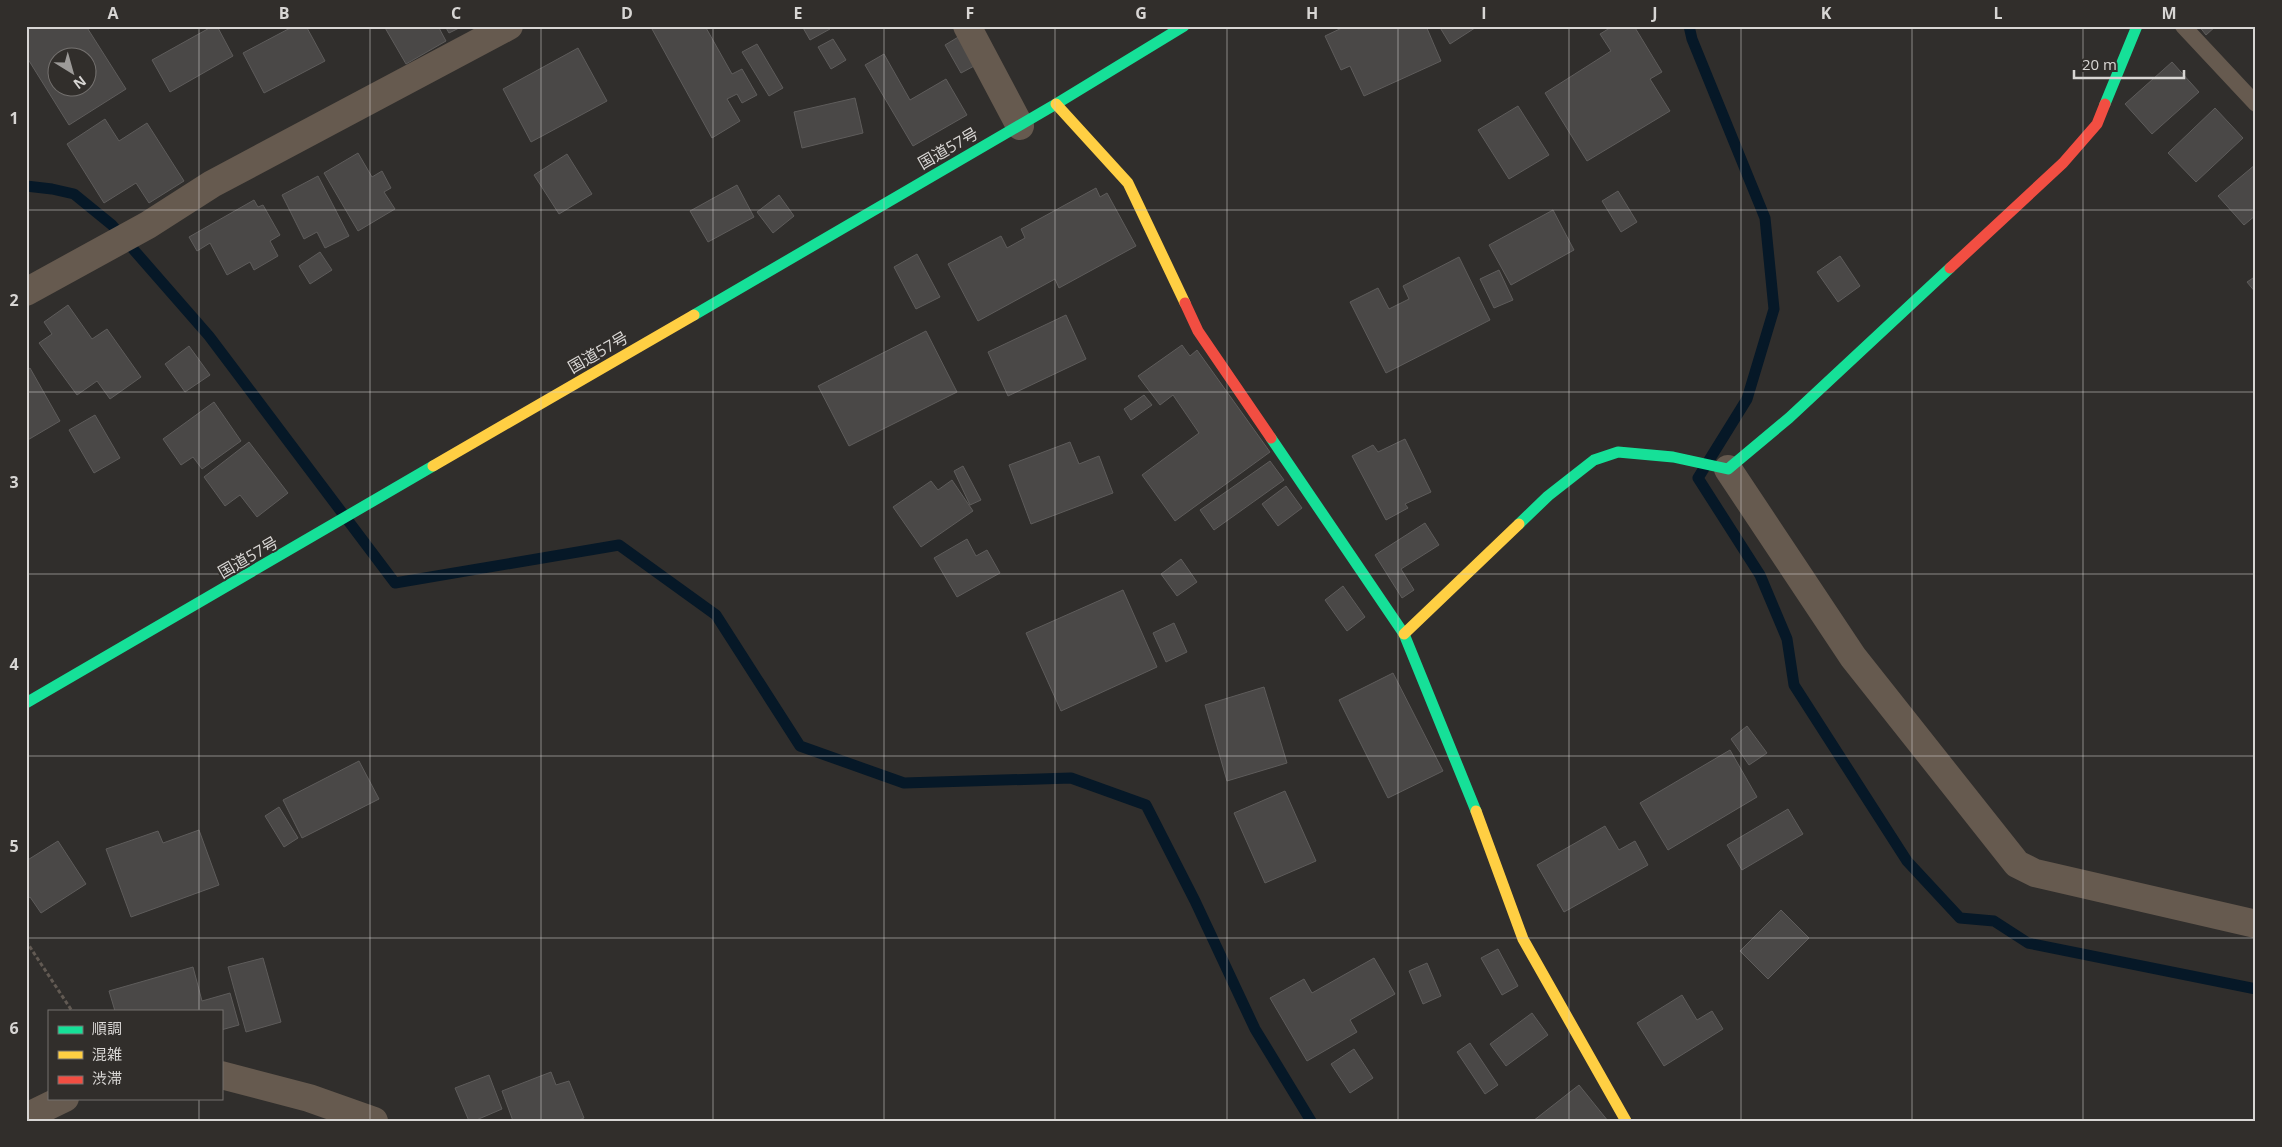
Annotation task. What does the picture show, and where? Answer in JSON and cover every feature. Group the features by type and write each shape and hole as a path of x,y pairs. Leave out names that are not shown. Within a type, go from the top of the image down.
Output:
{"main road":[{"name":"国道57号","path":"26,703 1020,126 1184,26"},
{"path":"1404,634 1548,496 1594,460 1618,452 1673,457 1728,469 1796,411 2063,163 2097,124 2137,26"},
{"path":"1056,104 1128,183 1198,331 1404,634 1464,779 1523,939 1626,1121"}],"street":[{"path":"26,292 85,262 212,184 509,26"},
{"path":"967,26 1020,126"},
{"path":"1728,469 1853,657 2017,864 2035,873 2256,924"},
{"path":"222,1075 309,1098 374,1121"},
{"path":"26,1117 61,1100"}],"lane":[{"path":"2183,26 2256,104"}],"path":[{"path":"26,941 71,1010"}],"building":[{"path":"26,26 86,26 126,89 69,125 52,98 98,98 98,48 48,48 48,91 26,56"},
{"path":"213,26 217,26 233,56 170,92 152,60"},
{"path":"294,26 306,26 325,61 264,93 243,53"},
{"path":"384,26 438,26 446,41 406,64"},
{"path":"445,26 463,26 449,33"},
{"path":"657,26 705,26 732,74 742,69 757,95 742,103 737,94 727,99 740,121 712,138 652,29"},
{"path":"802,26 829,26 830,29 810,40"},
{"path":"1346,26 1426,26 1441,61 1364,96 1350,66 1341,70 1325,36"},
{"path":"1439,26 1478,26 1450,44"},
{"path":"1613,26 1634,26 1662,72 1650,79 1670,111 1587,161 1545,93 1611,51 1600,34"},
{"path":"2199,26 2216,26 2206,35"},
{"path":"960,36 976,65 961,73 945,45"},
{"path":"833,39 846,60 831,69 818,47"},
{"path":"757,44 783,88 769,96 742,52"},
{"path":"578,48 607,101 531,142 503,89"},
{"path":"884,54 910,100 946,79 967,115 913,146 865,65"},
{"path":"2172,62 2199,92 2152,134 2125,104"},
{"path":"855,98 863,133 802,148 794,112"},
{"path":"1518,106 1549,155 1509,179 1478,130"},
{"path":"2215,108 2243,138 2196,182 2168,153"},
{"path":"105,119 119,141 147,123 184,181 149,203 136,183 104,203 67,144"},
{"path":"358,153 372,177 382,171 391,188 384,192 395,209 358,231 324,173"},
{"path":"567,154 592,194 559,214 534,175"},
{"path":"2256,164 2256,215 2244,225 2218,196"},
{"path":"318,176 349,236 325,248 317,232 304,239 282,195"},
{"path":"737,185 754,217 708,242 690,211"},
{"path":"1096,188 1100,197 1107,193 1136,246 1059,288 1055,279 978,321 948,264 1001,236 1007,248 1025,238 1021,229"},
{"path":"1618,191 1637,222 1621,232 1602,201"},
{"path":"779,195 794,216 773,233 757,212"},
{"path":"254,200 258,207 263,205 280,235 270,241 278,256 254,270 250,262 227,275 210,243 197,251 189,237"},
{"path":"1553,210 1574,250 1511,285 1489,245"},
{"path":"320,252 332,270 310,284 299,266"},
{"path":"917,254 940,297 916,309 894,267"},
{"path":"1840,256 1860,286 1838,302 1817,272"},
{"path":"1459,257 1490,320 1386,373 1350,302 1378,288 1389,309 1409,299 1403,286"},
{"path":"1499,270 1513,300 1494,308 1480,279"},
{"path":"2256,276 2256,293 2247,282"},
{"path":"68,305 92,339 107,329 141,377 110,399 97,381 77,395 39,343 52,334 44,322"},
{"path":"1066,315 1086,359 1008,396 988,352"},
{"path":"926,331 957,392 849,446 818,386"},
{"path":"1182,345 1190,356 1197,350 1270,452 1175,521 1142,475 1199,433 1173,395 1160,405 1138,376"},
{"path":"189,346 210,375 185,392 165,364"},
{"path":"30,368 60,421 26,441 26,371"},
{"path":"1144,395 1152,405 1131,420 1124,409"},
{"path":"214,402 241,441 202,469 193,457 181,465 163,439"},
{"path":"95,415 120,458 94,473 69,430"},
{"path":"1405,439 1431,492 1405,504 1408,508 1386,520 1352,456 1373,445 1378,452"},
{"path":"249,442 288,493 257,517 240,495 225,506 204,477"},
{"path":"1070,442 1079,464 1099,456 1113,493 1031,524 1009,465"},
{"path":"1270,461 1284,480 1214,530 1200,510"},
{"path":"963,466 981,500 970,505 954,471"},
{"path":"952,480 973,511 921,547 893,507 931,481 938,490"},
{"path":"1286,486 1302,508 1278,526 1262,504"},
{"path":"1425,523 1439,545 1401,569 1414,590 1402,598 1375,555"},
{"path":"967,539 976,556 987,550 1000,573 957,597 934,558"},
{"path":"1181,559 1197,582 1177,596 1161,574"},
{"path":"1343,586 1365,617 1347,631 1325,600"},
{"path":"1123,590 1157,667 1061,711 1026,633"},
{"path":"1174,623 1187,652 1166,662 1153,633"},
{"path":"1393,673 1443,771 1388,798 1339,700"},
{"path":"1264,687 1287,763 1227,781 1205,705"},
{"path":"1747,726 1767,753 1749,765 1731,739"},
{"path":"1730,750 1757,797 1668,850 1640,803"},
{"path":"359,761 379,799 302,838 283,800"},
{"path":"1285,791 1316,861 1265,883 1234,813"},
{"path":"279,807 298,838 284,847 265,816"},
{"path":"1788,809 1803,834 1742,870 1727,845"},
{"path":"1605,826 1619,850 1635,841 1648,865 1564,912 1537,865"},
{"path":"199,830 219,885 131,917 106,849 158,831 163,843"},
{"path":"58,841 86,884 41,913 30,897 26,900 26,861"},
{"path":"1781,910 1809,938 1768,979 1740,951"},
{"path":"1498,949 1518,986 1502,995 1481,958"},
{"path":"263,958 281,1022 246,1032 228,967"},
{"path":"1374,958 1395,994 1350,1020 1357,1032 1307,1061 1270,998 1304,979 1312,993"},
{"path":"1427,963 1441,996 1423,1004 1409,971"},
{"path":"193,967 202,1001 230,993 239,1025 222,1030 222,1010 115,1010 109,991"},
{"path":"1682,995 1697,1020 1712,1011 1723,1029 1664,1066 1637,1023"},
{"path":"1532,1013 1548,1035 1506,1066 1490,1044"},
{"path":"1470,1043 1498,1085 1485,1094 1457,1052"},
{"path":"1354,1049 1373,1078 1350,1093 1331,1064"},
{"path":"551,1072 556,1085 569,1081 584,1118 576,1121 513,1121 502,1091"},
{"path":"489,1075 502,1109 474,1121 469,1121 455,1088"},
{"path":"1579,1085 1608,1121 1533,1121"}],"waterway":[{"path":"1689,26 1692,39 1765,218 1774,309 1747,399 1698,478 1760,575 1787,639 1794,685 1907,861 1960,918 1994,921 2028,943 2256,989"},
{"path":"26,186 74,194 112,225 209,336 395,583 619,545 716,615 800,746 904,783 1071,778 1146,805 1195,901 1255,1029 1311,1121"}],"traffic: fast":[{"path":"694,315 1056,104 1184,26"},
{"path":"2105,104 2137,26"},
{"path":"1519,524 1548,496 1594,460 1618,452 1673,457 1728,469 1789,418 1950,268"},
{"path":"1271,438 1404,634 1476,811"},
{"path":"26,703 433,466"}],"traffic: slow":[{"path":"1056,104 1128,183 1185,303"},
{"path":"433,466 694,315"},
{"path":"1404,634 1519,524"},
{"path":"1476,811 1523,939 1626,1121"}],"traffic: jam":[{"path":"1950,268 2063,163 2097,124 2105,104"},
{"path":"1185,303 1198,331 1271,438"}]}
